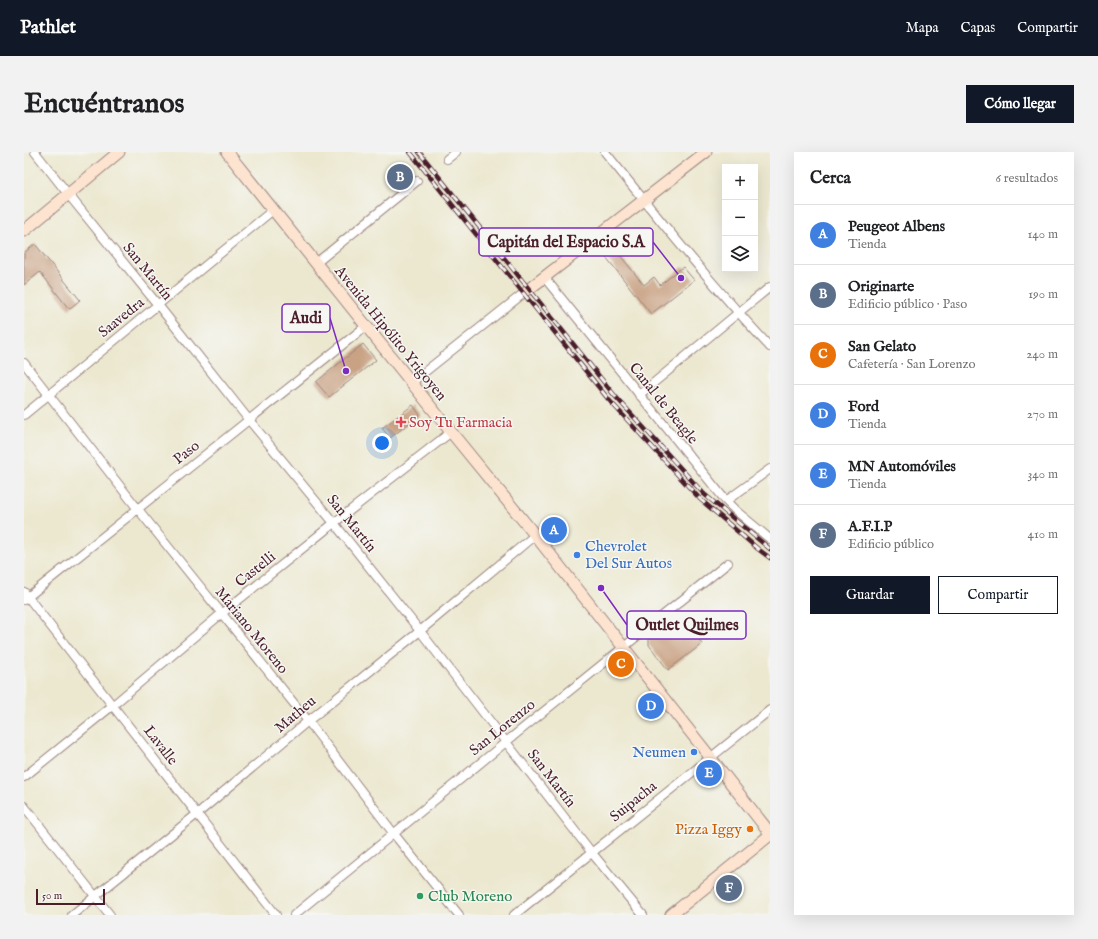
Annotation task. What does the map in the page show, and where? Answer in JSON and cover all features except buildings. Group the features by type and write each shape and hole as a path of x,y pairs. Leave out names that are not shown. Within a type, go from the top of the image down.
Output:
{"main road":[{"path":"24,231 119,152"},
{"name":"Avenida Hipólito Yrigoyen","path":"226,152 535,535 770,834"},
{"path":"526,291 706,152"},
{"path":"672,915 770,834"}],"street":[{"name":"San Martín","path":"35,152 249,420 334,523 420,631 592,853 643,915"},
{"path":"447,159 456,152"},
{"path":"605,152 738,313 770,347"},
{"path":"316,263 417,181"},
{"name":"Saavedra","path":"24,415 273,210"},
{"name":"Canal de Beagle","path":"544,277 726,501 770,539"},
{"path":"639,394 770,288"},
{"path":"412,382 526,291"},
{"name":"Paso","path":"25,596 366,326"},
{"name":"Mariano Moreno","path":"24,363 221,614 308,721 394,834 459,915"},
{"name":"Castelli","path":"24,777 112,706 221,614 334,523 451,432"},
{"path":"726,501 770,469"},
{"name":"Matheu","path":"72,915 420,631 535,535"},
{"name":"San Lorenzo","path":"294,915 728,563"},
{"name":"Lavalle","path":"25,596 276,915"},
{"name":"Suipacha","path":"514,915 770,710"},
{"path":"24,806 110,915"}],"railway":[{"path":"410,152 609,400 700,499 770,558"},
{"path":"419,152 615,396 704,494 770,549"}],"place":[{"name":"Originarte","path":"400,177"},
{"name":"Capitán del Espacio S.A","path":"681,278"},
{"name":"Audi","path":"346,371"},
{"name":"Soy Tu Farmacia","path":"401,422"},
{"name":"Peugeot Albens","path":"554,530"},
{"name":"Chevrolet Del Sur Autos","path":"577,555"},
{"name":"Outlet Quilmes","path":"601,588"},
{"name":"San Gelato","path":"621,664"},
{"name":"Ford","path":"651,706"},
{"name":"Neumen","path":"694,752"},
{"name":"MN Automóviles","path":"709,773"},
{"name":"Pizza Iggy","path":"750,829"},
{"name":"A.F.I.P","path":"729,888"},
{"name":"Club Moreno","path":"420,896"}]}
